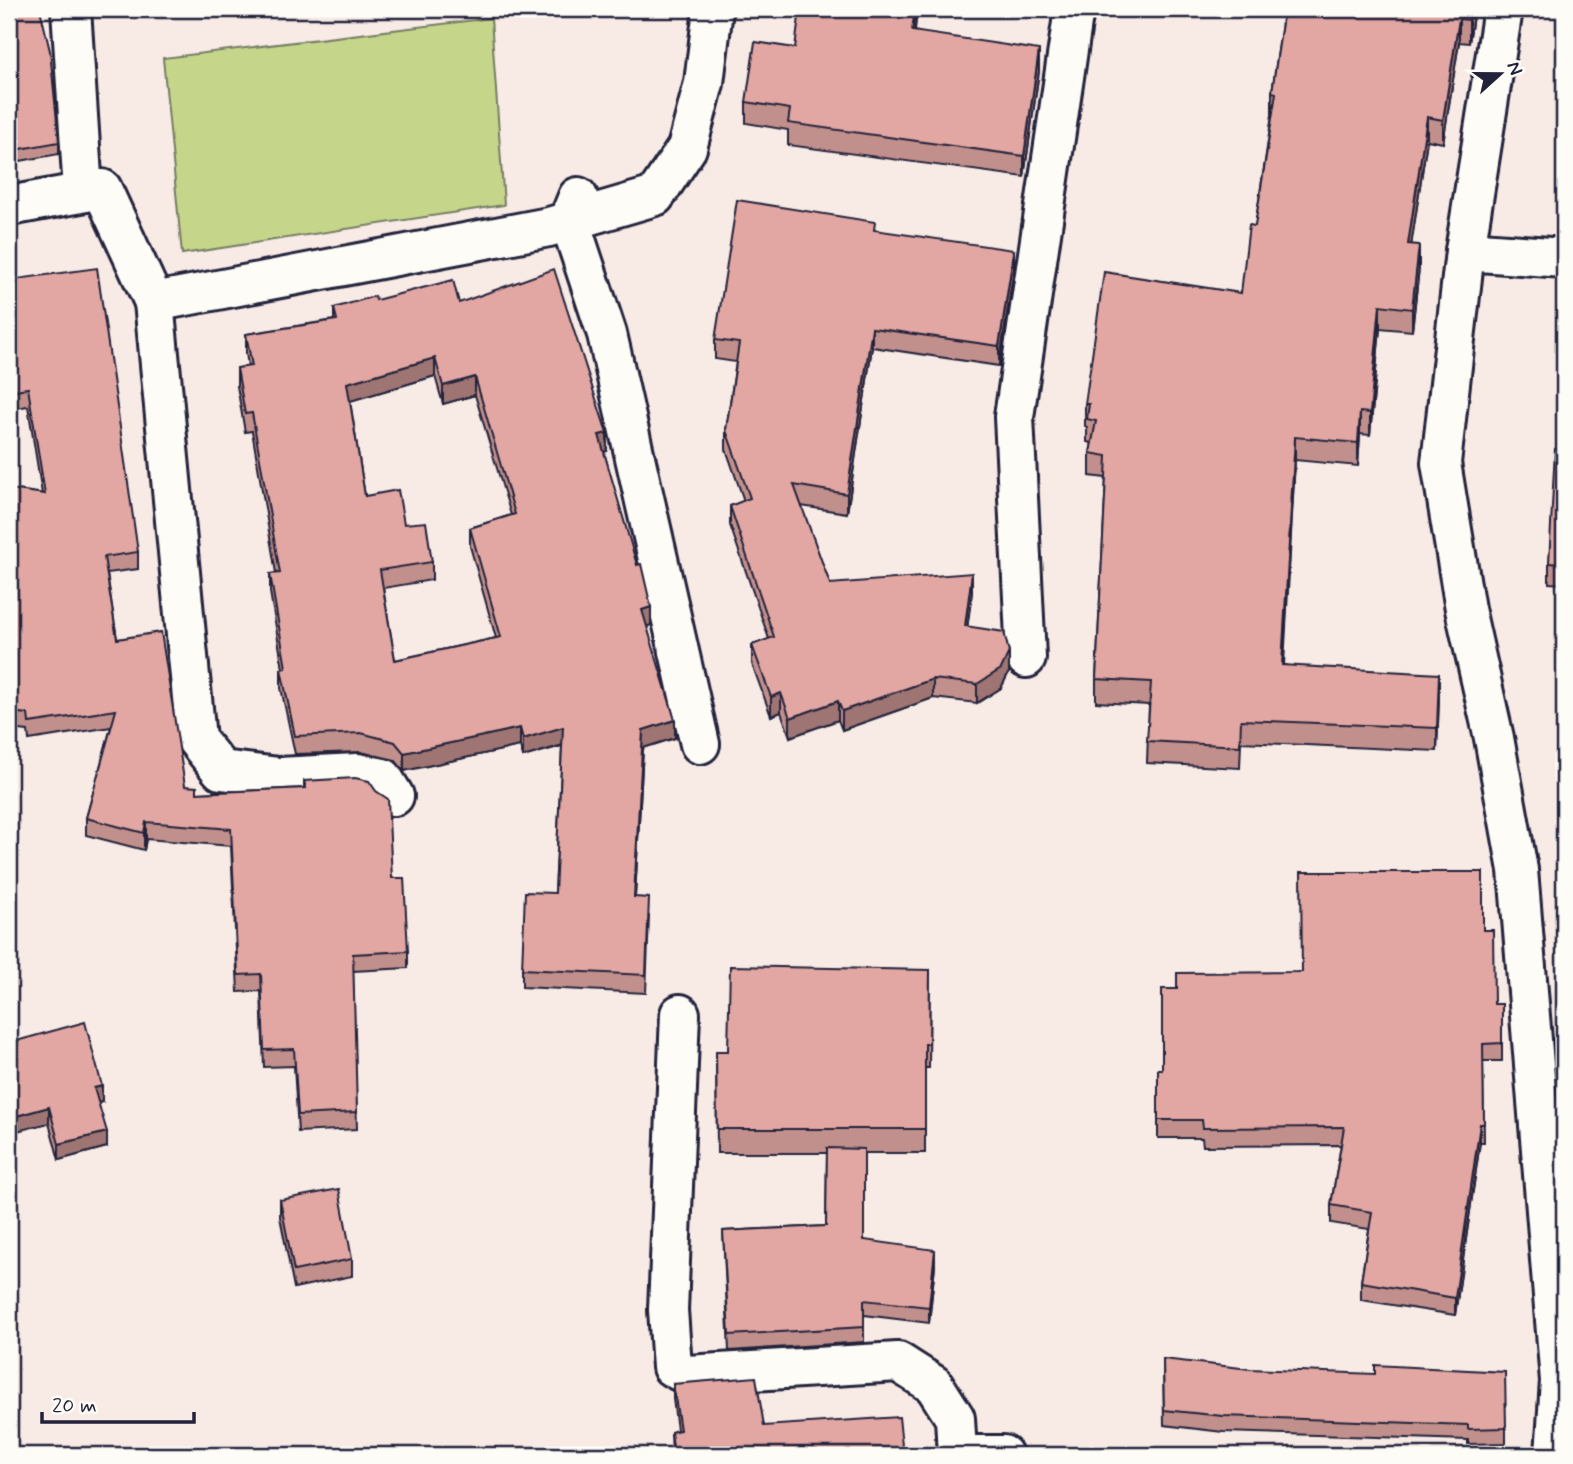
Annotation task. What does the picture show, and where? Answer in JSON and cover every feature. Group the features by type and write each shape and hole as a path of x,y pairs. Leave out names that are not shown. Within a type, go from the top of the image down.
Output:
{"street":[{"path":"71,9 83,192"},
{"path":"154,302 549,227 574,207 655,196 687,148 704,83 713,9"},
{"path":"1026,658 1014,417 1074,9"},
{"path":"1503,9 1465,251 1441,463 1465,609 1494,738 1518,870 1562,1381 1555,1455"},
{"path":"9,206 102,189 154,302 196,739 221,770 279,777 357,773 383,778 394,796"},
{"path":"574,207 607,334 700,744"},
{"path":"1465,251 1564,258"},
{"path":"680,1014 668,1310 672,1367 687,1375 898,1363 934,1385 955,1418 957,1455 1003,1455"}],"green space":[{"path":"491,18 504,205 182,254 163,58"}],"building":[{"path":"9,9 40,9 50,51 59,142 9,151"},
{"path":"800,9 915,9 912,31 1039,50 1024,156 788,123 790,109 746,102 755,42 795,48"},
{"path":"1284,9 1471,9 1469,20 1459,19 1443,120 1427,117 1408,244 1419,245 1412,309 1380,305 1370,413 1360,412 1358,443 1295,437 1282,665 1439,674 1437,728 1241,720 1240,746 1147,741 1151,682 1096,679 1107,456 1090,453 1096,421 1087,419 1089,404 1085,404 1104,272 1241,293 1249,225 1255,226 1276,93 1272,92"},
{"path":"1564,156 1564,189 1560,189"},
{"path":"737,200 875,222 874,230 1014,250 999,346 872,328 847,494 794,485 830,584 972,573 965,626 1004,632 1009,652 1001,669 977,684 933,679 842,711 838,701 790,718 781,693 771,697 752,645 774,637 730,506 750,498 726,430 739,343 715,340"},
{"path":"97,268 138,552 104,557 117,639 161,632 185,786 197,787 197,793 306,788 304,781 355,778 369,781 376,791 388,799 392,878 404,878 408,951 353,954 357,1112 298,1115 294,1049 264,1050 261,974 238,975 231,829 146,822 144,833 86,818 116,710 29,723 28,714 9,712 9,489 45,494 28,388 9,391 9,280"},
{"path":"554,269 607,433 599,435 637,565 641,564 651,607 642,610 675,720 643,730 634,897 649,898 646,975 522,969 525,892 555,893 563,727 523,739 520,728 404,753 395,742 361,733 295,736 281,669 286,668 270,574 280,573 252,413 245,414 237,368 252,366 246,334 337,320 334,308 375,296 376,300 453,280 459,303","holes":["435,358 443,386 475,377 515,514 470,528 501,637 395,660 380,570 432,562 426,522 404,524 398,490 365,496 347,383"]},
{"path":"1555,449 1564,449 1564,564 1549,563"},
{"path":"1301,872 1483,872 1483,930 1493,930 1494,1004 1502,1004 1502,1043 1483,1044 1484,1124 1480,1124 1455,1298 1361,1282 1372,1212 1331,1205 1344,1127 1203,1128 1202,1120 1158,1120 1158,1069 1162,1069 1162,989 1177,989 1177,973 1302,972"},
{"path":"730,966 930,970 929,1044 925,1044 925,1129 717,1129 716,1051 728,1051"},
{"path":"85,1022 102,1086 94,1088 107,1132 59,1144 49,1107 9,1118 9,1043"},
{"path":"827,1148 864,1149 864,1240 935,1250 929,1307 864,1300 864,1327 729,1335 723,1231 826,1226"},
{"path":"339,1189 352,1259 294,1271 280,1200"},
{"path":"1163,1359 1250,1369 1375,1374 1375,1365 1505,1372 1506,1428 1468,1429 1468,1425 1223,1416 1164,1410"},
{"path":"756,1377 764,1426 899,1417 903,1455 674,1455 671,1432 680,1430 673,1384"}]}
